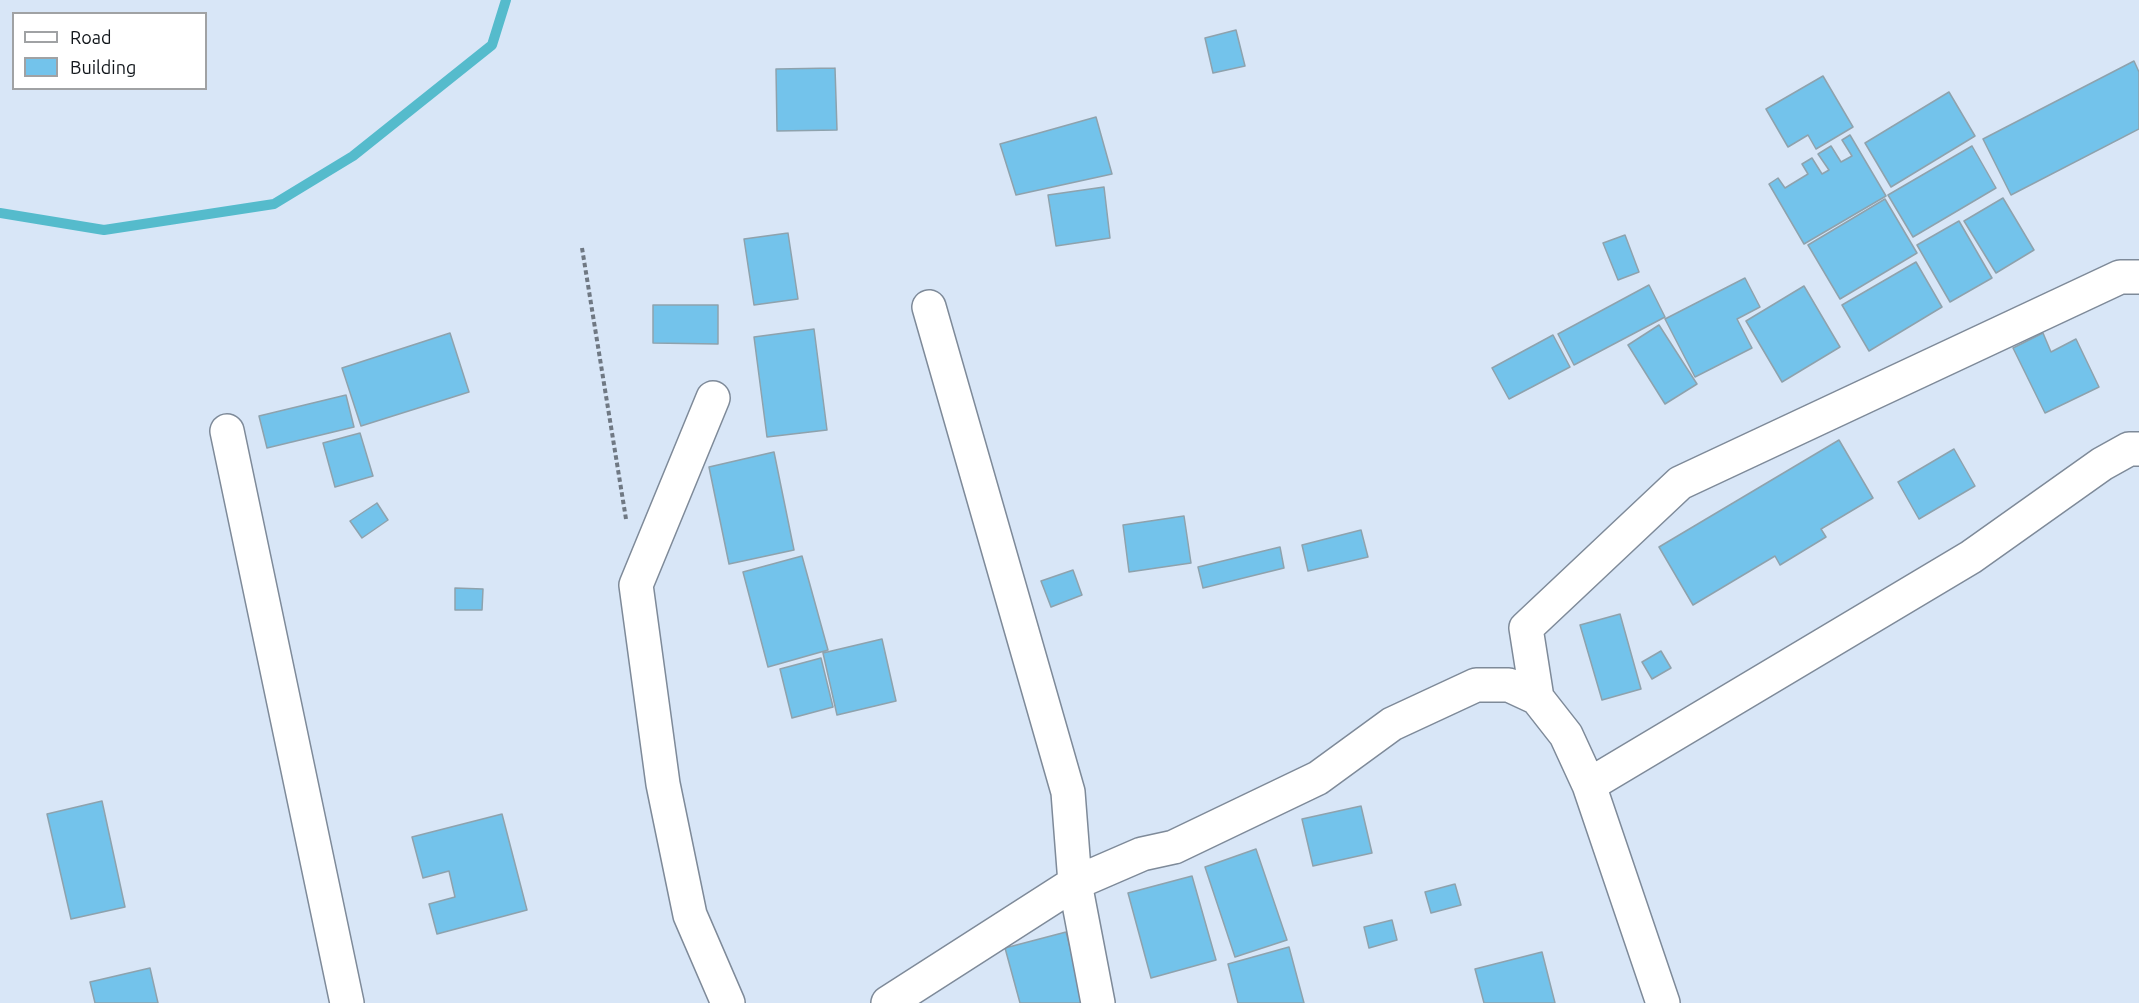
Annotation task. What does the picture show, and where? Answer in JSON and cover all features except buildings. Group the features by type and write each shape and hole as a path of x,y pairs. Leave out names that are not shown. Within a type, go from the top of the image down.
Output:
{"street":[{"path":"1537,698 1526,628 1680,483 2120,277 2139,277"},
{"path":"929,307 1068,792 1075,883 1098,1003"},
{"path":"713,398 636,585 663,784 690,915 728,1003"},
{"path":"227,431 347,1003"},
{"path":"1589,785 1971,556 2102,464 2129,449 2139,449"},
{"path":"888,1003 1075,883 1142,854 1174,846 1318,778 1392,724 1476,685 1509,685 1537,698 1566,735 1589,785 1663,1003"}],"path":[{"path":"582,248 627,527"}],"waterway":[{"path":"0,213 104,230 274,204 353,156 492,45 506,0"}]}
